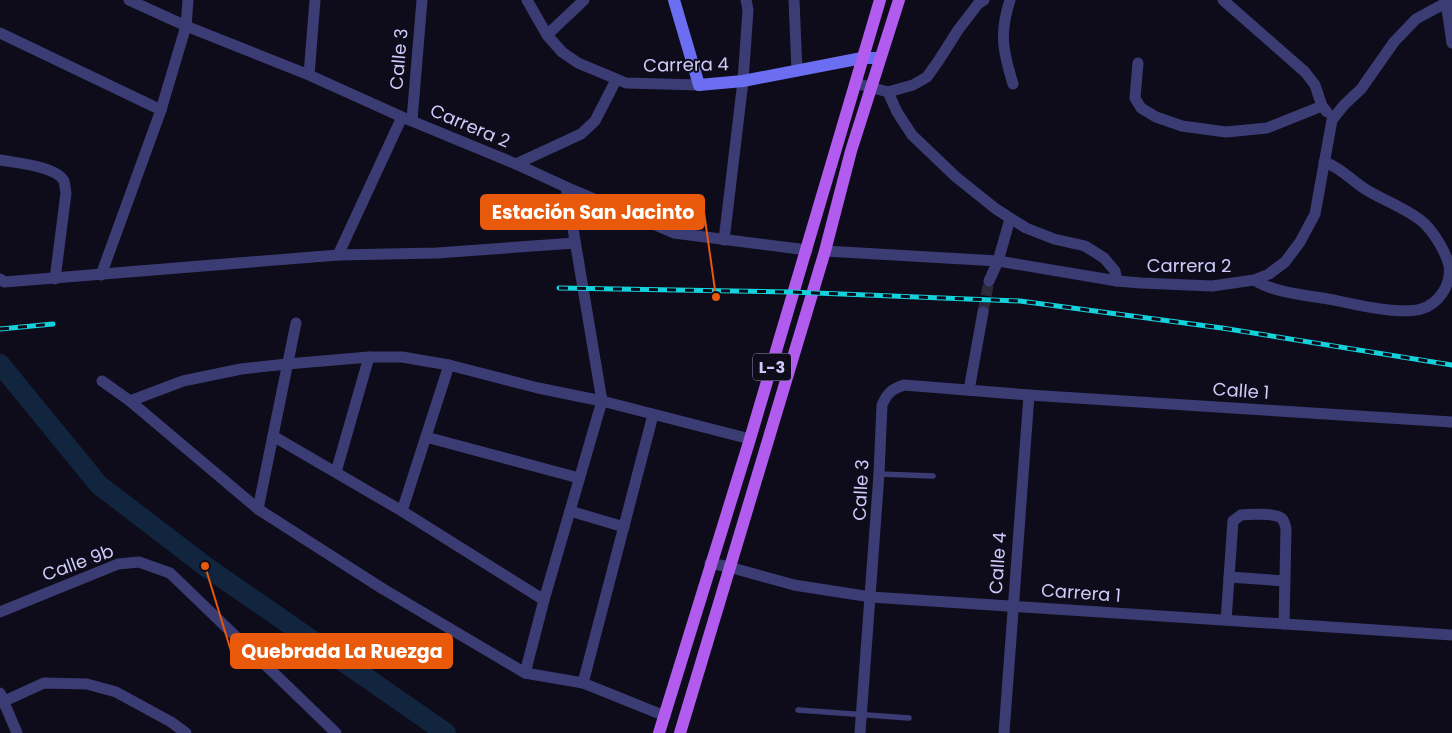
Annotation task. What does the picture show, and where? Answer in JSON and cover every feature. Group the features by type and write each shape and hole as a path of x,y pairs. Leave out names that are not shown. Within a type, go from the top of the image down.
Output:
{"main road":[{"name":"L-3","path":"659,733 807,250 880,0"},
{"name":"L-3","path":"680,733 825,251 851,151 899,0"}],"street":[{"name":"Carrera 2","path":"129,0 186,26 309,74 674,233 807,250"},
{"path":"101,275 161,110 186,26 188,0"},
{"path":"309,74 315,0"},
{"name":"Calle 3","path":"407,118 422,0"},
{"name":"Carrera 4","path":"527,0 547,35 562,52 578,63 626,83 698,85 743,81 862,58 880,58"},
{"path":"547,35 584,0"},
{"path":"674,0 698,85"},
{"path":"724,240 743,81 748,10 746,0"},
{"path":"794,0 797,71"},
{"path":"855,83 888,92 913,85 927,77 958,30 978,4 984,0"},
{"path":"1010,0 1002,31 1006,63 1013,84"},
{"path":"1223,0 1305,72 1315,85 1322,106 1332,120"},
{"name":"Carrera 2","path":"825,251 998,261 1117,281 1212,286 1254,280 1269,274 1285,262 1300,242 1315,214 1332,120 1361,89 1394,42 1416,20 1448,1"},
{"path":"1448,1 1452,43"},
{"path":"0,33 161,110"},
{"path":"1138,63 1135,98 1141,108 1156,118 1182,126 1226,132 1267,128 1322,106"},
{"path":"516,164 581,134 595,121 616,80"},
{"path":"888,92 904,124 922,145 956,177 1010,219 1026,228 1054,239 1085,246 1104,258 1115,271 1117,281"},
{"path":"338,255 407,118"},
{"path":"0,160 49,170 58,174 64,182 66,193 55,279"},
{"path":"1254,280 1271,288 1370,308 1421,309 1427,307 1442,295 1447,284 1449,265 1437,239 1423,223 1400,207 1352,182 1334,165 1324,162"},
{"path":"525,673 544,600 602,401 566,187"},
{"path":"989,281 998,261 1010,219"},
{"path":"2,281 55,279 338,255 437,253 575,243"},
{"path":"969,390 982,312"},
{"path":"258,509 296,323"},
{"path":"130,401 183,381 241,370 369,357 402,357 449,365 538,388 602,401 750,439"},
{"path":"336,472 369,357"},
{"path":"402,511 449,365"},
{"path":"102,381 130,401 258,509 383,589 525,673 583,683 665,716"},
{"name":"Calle 3","path":"860,733 880,474 882,405 886,395 893,389 904,385 1029,395"},
{"name":"Calle 1","path":"1029,395 1452,422"},
{"name":"Calle 4","path":"1004,733 1029,395"},
{"path":"583,683 653,415"},
{"path":"273,436 402,511 544,600"},
{"path":"426,438 579,478"},
{"path":"570,511 624,527"},
{"path":"1226,620 1233,521 1241,514 1271,515 1280,517 1284,521 1286,529 1284,624"},
{"name":"Calle 9b","path":"0,612 118,564 139,562 170,573 336,733"},
{"name":"Carrera 1","path":"710,563 794,585 871,597 1452,636"},
{"path":"1229,576 1285,581"},
{"path":"17,733 1,699 44,683 87,684 116,692 171,722 186,733"}],"lane":[{"path":"880,474 933,476"},
{"path":"798,710 910,718"}],"waterway":[{"path":"0,364 99,485 205,566 446,733"}],"tunnel":[{"path":"983,312 989,281"}],"railway":[{"path":"559,288 791,292 1020,301 1222,328 1452,365"},
{"path":"0,329 53,324"}],"place":[{"name":"Estación San Jacinto","path":"716,297"},
{"name":"Quebrada La Ruezga","path":"205,566"}]}
